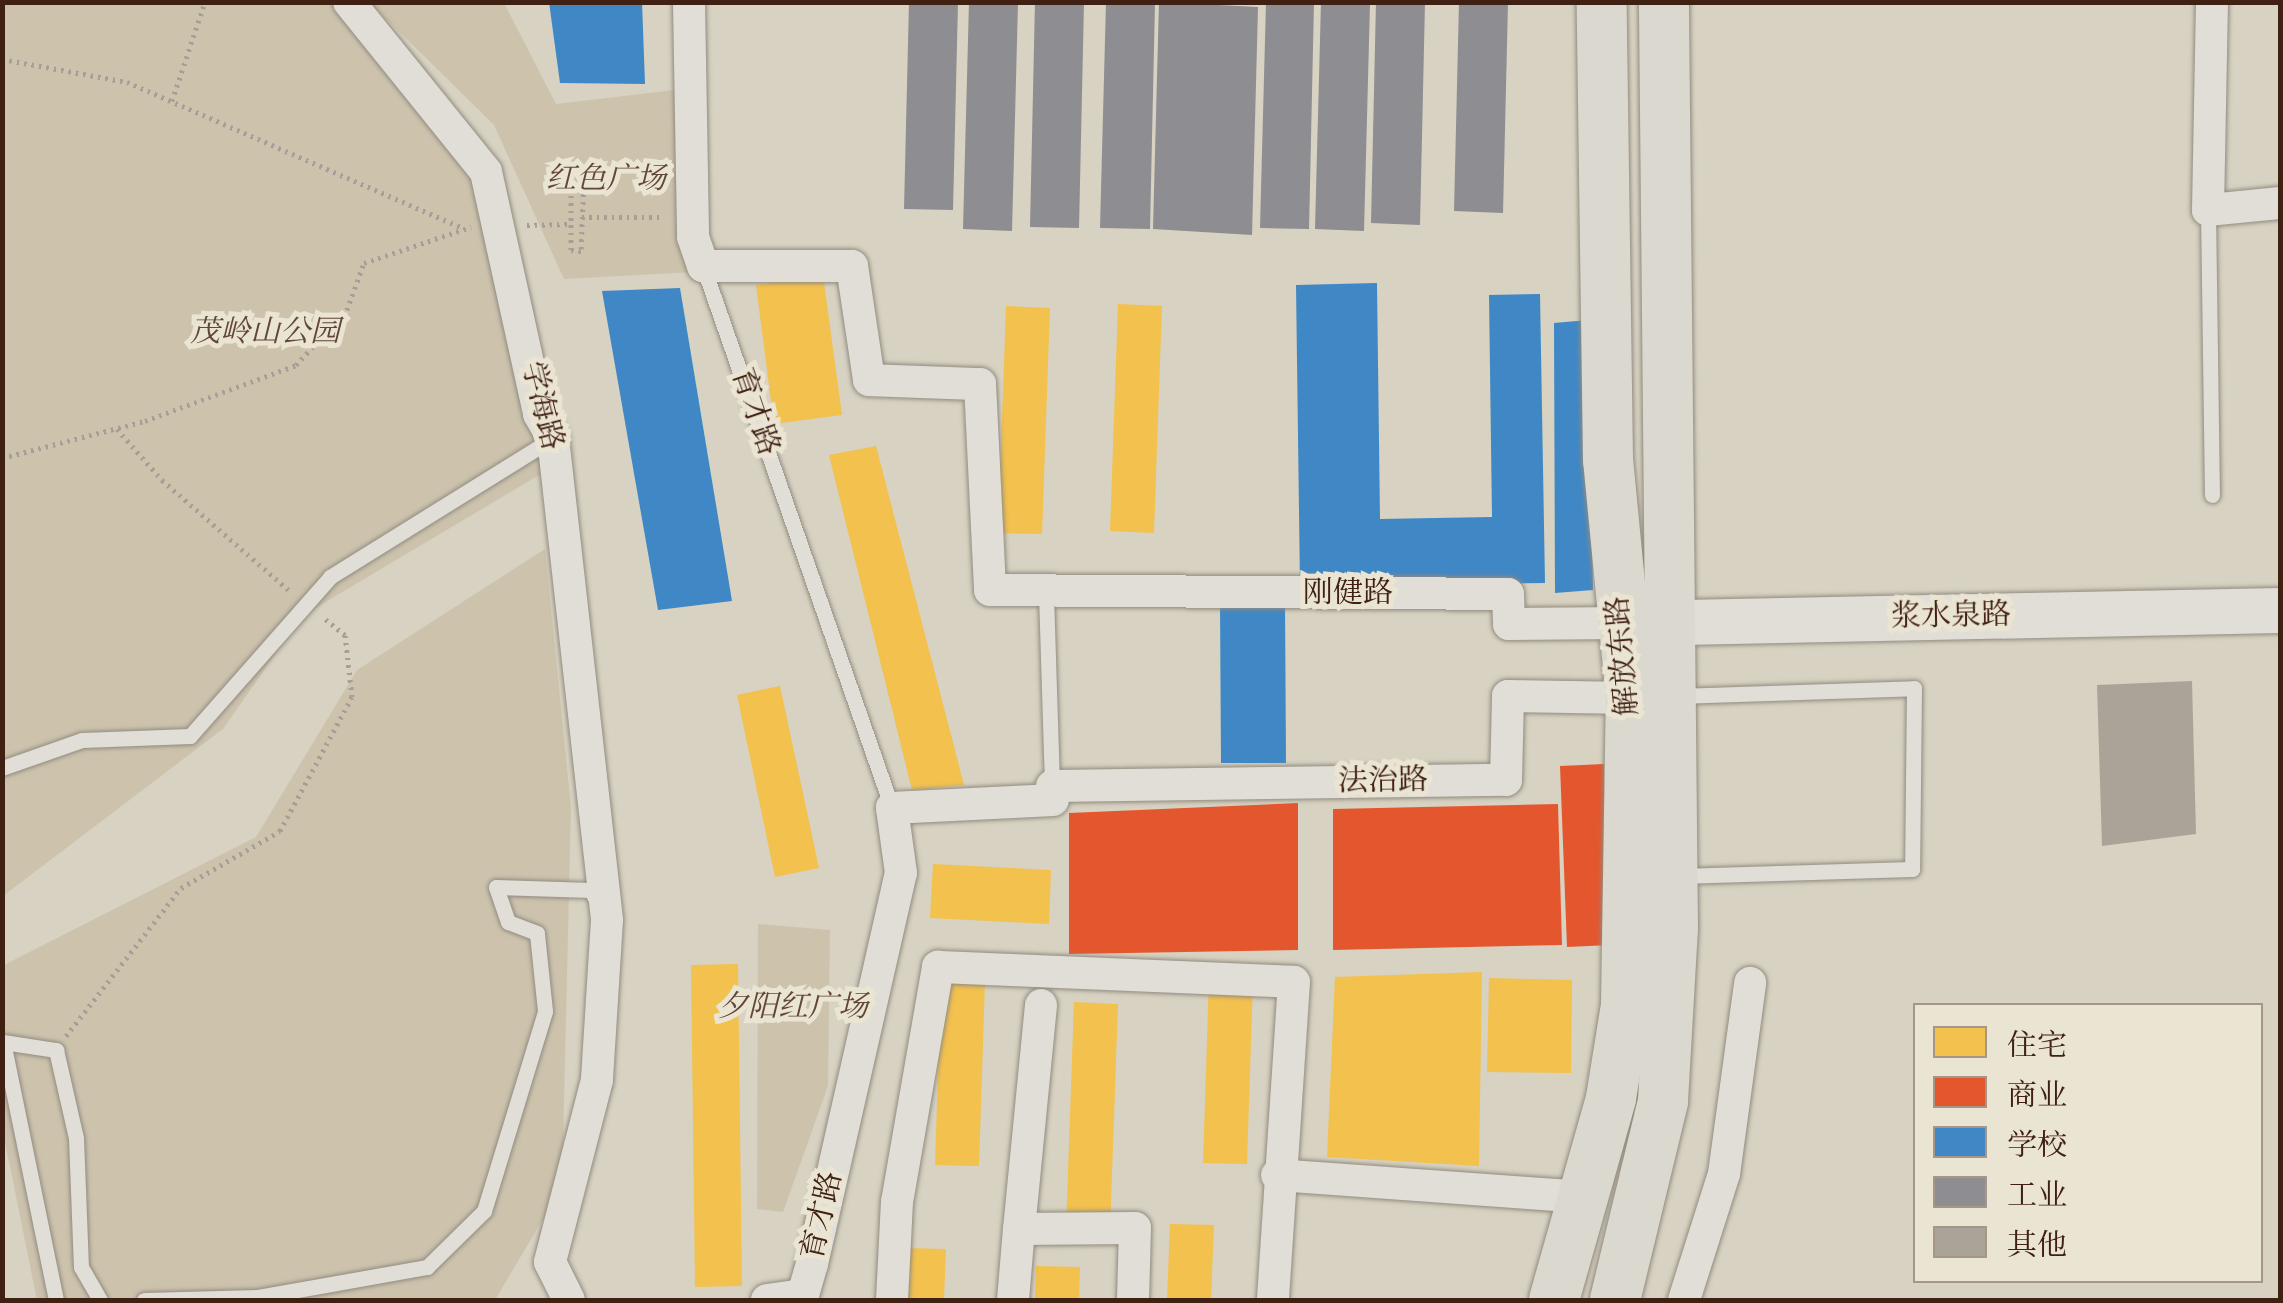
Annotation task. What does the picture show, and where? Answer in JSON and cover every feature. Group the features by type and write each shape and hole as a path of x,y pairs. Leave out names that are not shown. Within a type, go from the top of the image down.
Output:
{"main road":[{"name":"解放东路","path":"1602,2 1608,460 1621,623 1653,697 1674,876 1663,1101 1614,1300"},
{"name":"解放东路","path":"1554,1300 1585,1197 1626,1005 1653,697 1676,623 1664,2"},
{"name":"浆水泉路","path":"1621,623 2280,610"}],"street":[{"name":"学海路","path":"349,2 486,172 502,225 539,414 553,438 607,920 597,1080 550,1262 569,1300"},
{"name":"育才路","path":"689,2 693,218 703,266"},
{"path":"2212,2 2208,210 2280,203"},
{"path":"703,266 852,266 869,380 980,384 990,590 1046,594"},
{"name":"刚健路","path":"1046,594 1508,594 1509,624 1621,623"},
{"name":"法治路","path":"1052,793 1506,780 1508,696 1653,697"},
{"path":"892,808 1052,793"},
{"name":"育才路","path":"767,1300 803,1296 812,1264 902,873 892,808"},
{"path":"892,1300 898,1202 938,967 1294,982 1277,1176 1273,1300"},
{"path":"1684,1300 1724,1174 1750,983"},
{"path":"1013,1300 1042,1005"},
{"path":"1277,1176 1585,1197"},
{"path":"1019,1229 1135,1228 1133,1300"}],"lane":[{"path":"2208,210 2212,495"},
{"name":"育才路","path":"703,266 892,808"},
{"path":"2,768 82,740 190,736 330,577 553,438"},
{"path":"1046,594 1052,793"},
{"path":"1653,697 1914,688 1912,869 1674,876"},
{"path":"144,1300 258,1297 427,1267 484,1211 545,1011 537,933 508,922 496,887 591,890 607,920"},
{"path":"56,1300 4,1042 56,1050 76,1138 82,1267 100,1300"}],"path":[{"path":"172,101 205,2"},
{"path":"2,59 127,82 464,228"},
{"path":"571,180 584,180 582,217 581,251 571,250 571,180"},
{"path":"582,217 693,218"},
{"path":"2,458 117,428 296,365 347,310 364,263 464,228 570,224"},
{"path":"56,1050 181,888 280,832 352,697 346,635 162,480 117,428"}],"green space":[{"name":"茂岭山公园","path":"3,3 354,3 505,214 561,462 302,616 223,729 3,896"},
{"name":"红色广场","path":"370,3 504,3 556,104 683,89 694,272 564,279 494,125"},
{"path":"545,549 571,807 562,1187 495,1300 37,1300 3,1132 2,966 256,837 357,670"},
{"name":"夕阳红广场","path":"758,924 830,930 828,1086 783,1212 757,1209"}],"building: 住宅":[{"path":"823,275 842,415 774,424 756,285"},
{"path":"1118,304 1162,306 1154,533 1110,531"},
{"path":"1006,306 1050,308 1042,534 998,533"},
{"path":"876,446 964,785 912,790 829,455"},
{"path":"780,686 819,868 775,877 737,695"},
{"path":"933,864 1051,870 1049,924 930,918"},
{"path":"738,964 742,1286 695,1287 691,965"},
{"path":"1482,972 1479,1166 1327,1157 1335,977"},
{"path":"1209,978 1253,979 1247,1164 1203,1163"},
{"path":"1489,978 1572,980 1571,1073 1487,1072"},
{"path":"941,980 985,981 979,1166 935,1165"},
{"path":"1074,1002 1118,1004 1110,1231 1066,1229"},
{"path":"1170,1224 1214,1225 1211,1300 1167,1300"},
{"path":"902,1248 946,1249 944,1300 900,1300"},
{"path":"1036,1266 1080,1267 1079,1300 1035,1300"}],"building: 商业":[{"path":"1604,764 1611,945 1567,947 1560,766"},
{"path":"1298,803 1298,950 1069,954 1069,813"},
{"path":"1558,804 1562,945 1333,950 1333,809"}],"building: 学校":[{"path":"549,2 642,2 645,84 560,83"},
{"path":"1377,283 1380,519 1492,517 1489,295 1540,294 1545,583 1300,587 1296,285"},
{"path":"680,288 732,601 658,610 602,291"},
{"path":"1588,320 1593,590 1555,593 1554,323"},
{"path":"1220,603 1285,603 1286,763 1221,763"}],"building: 工业":[{"path":"909,2 958,2 953,210 904,209"},
{"path":"969,2 1018,3 1012,231 963,229"},
{"path":"1035,2 1084,2 1079,228 1030,227"},
{"path":"1106,2 1155,2 1150,229 1100,228"},
{"path":"1159,2 1258,7 1252,235 1153,229"},
{"path":"1266,2 1314,2 1309,229 1260,228"},
{"path":"1321,2 1370,3 1364,231 1315,229"},
{"path":"1376,2 1425,2 1420,225 1371,223"},
{"path":"1459,2 1508,2 1503,213 1454,211"}],"building: 其他":[{"path":"2192,681 2196,834 2102,846 2097,685"}]}
